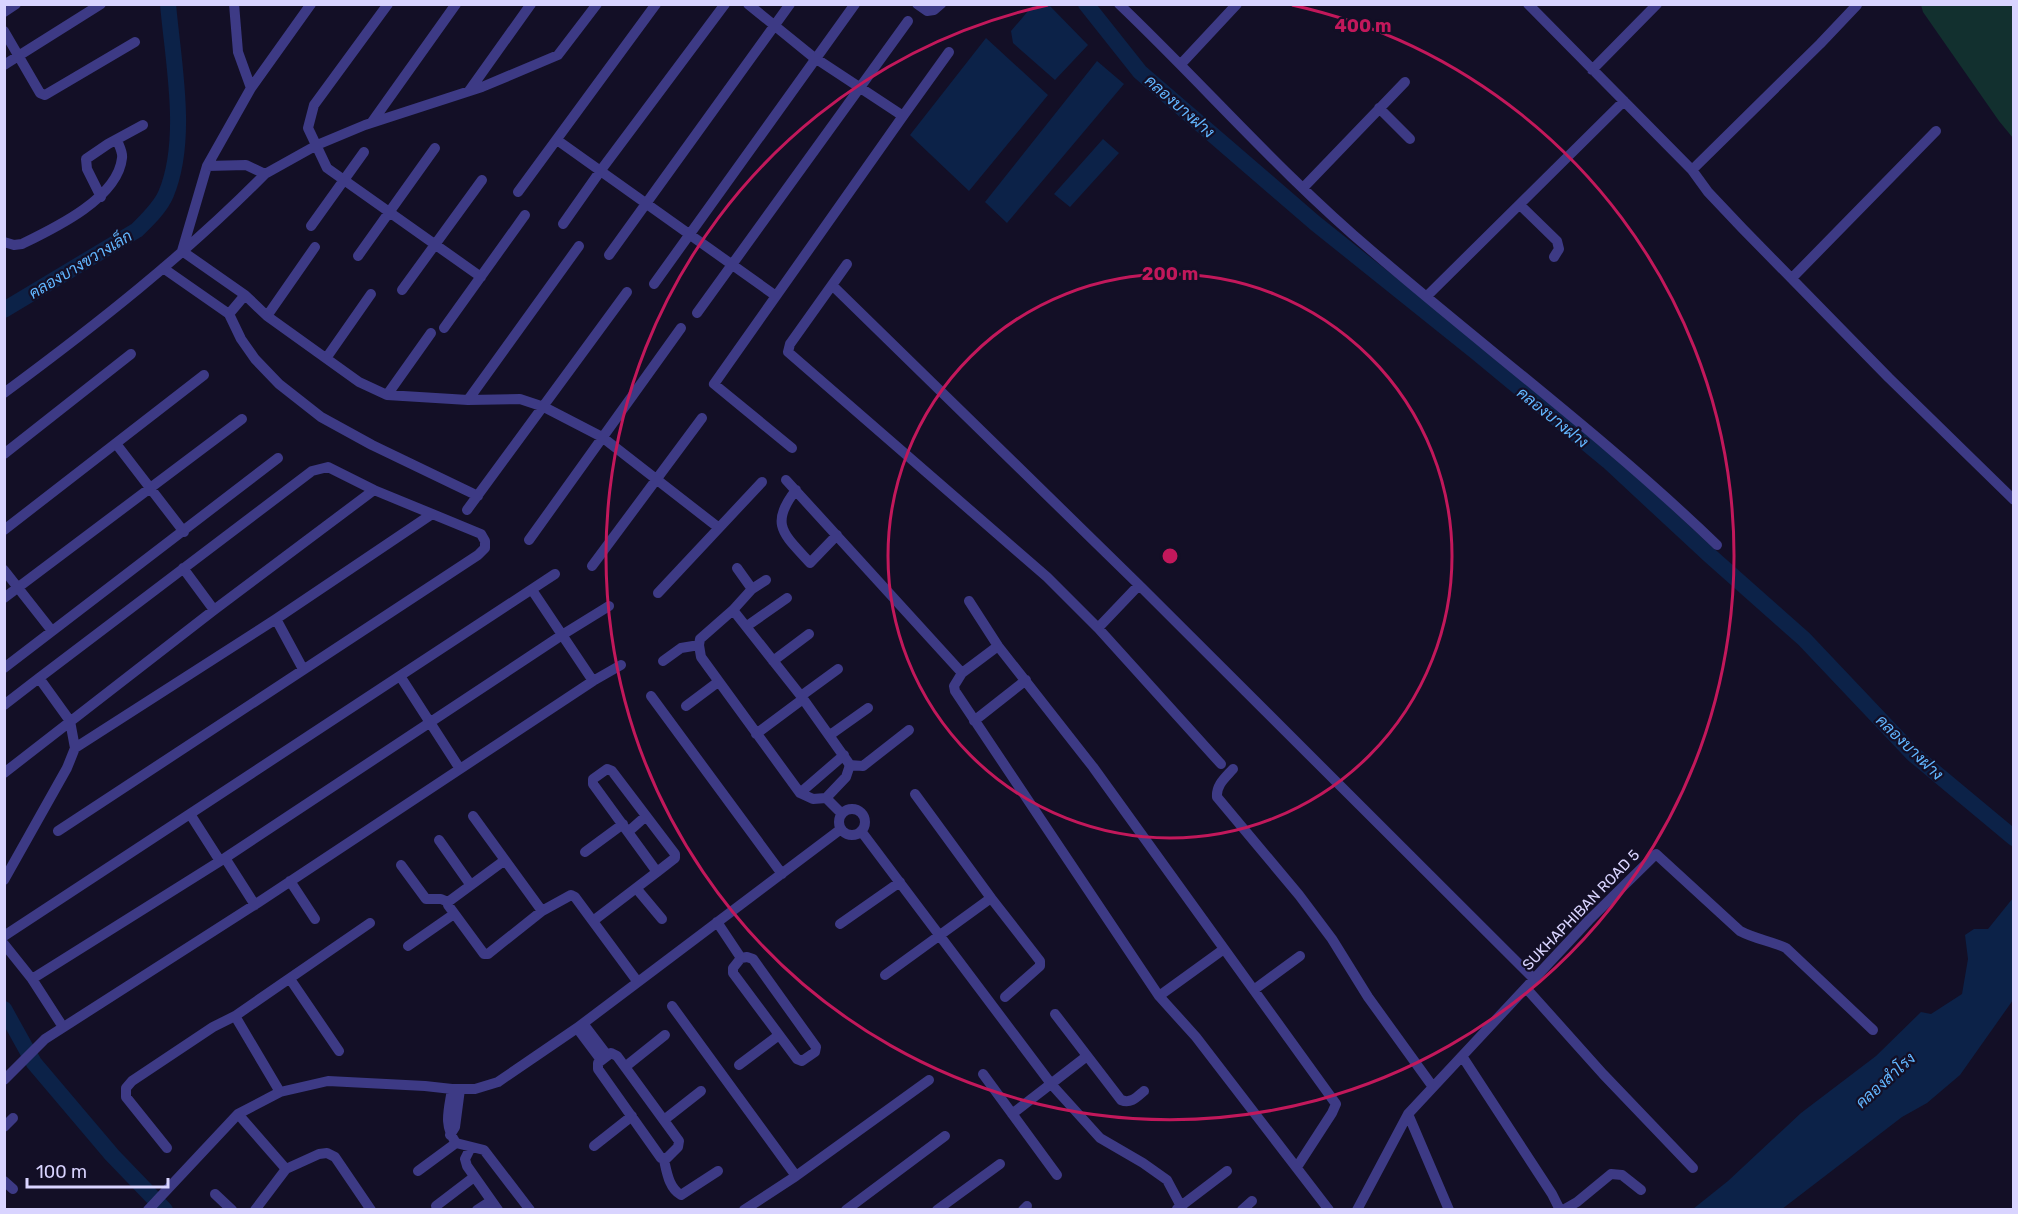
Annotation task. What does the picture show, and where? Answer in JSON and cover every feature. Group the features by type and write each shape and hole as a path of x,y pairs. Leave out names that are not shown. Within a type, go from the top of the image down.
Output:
{"street":[{"path":"4,12 16,4"},
{"path":"4,64 101,4"},
{"path":"234,4 238,52 251,88"},
{"path":"182,251 207,166 251,88 311,4"},
{"path":"388,4 314,105 308,128 327,168 481,277"},
{"path":"372,123 456,4"},
{"path":"469,92 531,4"},
{"path":"4,393 90,329 163,268 229,210 265,174 317,146 372,123 469,92 558,56 597,4"},
{"path":"518,192 656,4"},
{"path":"563,224 725,4"},
{"path":"748,4 816,58 903,116"},
{"path":"609,255 790,4"},
{"path":"654,284 855,4"},
{"path":"917,4 927,11 934,10 940,4"},
{"path":"1119,4 1303,188 1371,251 1598,438 1717,545"},
{"path":"1180,64 1237,4"},
{"path":"1527,4 1692,170 1708,192 1889,378 2013,500"},
{"path":"1592,70 1657,4"},
{"path":"1692,170 1857,5"},
{"path":"697,313 908,21"},
{"path":"4,31 40,93 45,95 135,42"},
{"path":"792,447 714,384 949,52"},
{"path":"1303,188 1405,82"},
{"path":"1427,296 1624,101"},
{"path":"1379,108 1410,139"},
{"path":"101,197 85,162 90,155 143,125"},
{"path":"1792,278 1936,131"},
{"path":"4,242 14,245 22,244 84,210 101,197 120,167 122,157 117,140"},
{"path":"557,140 776,296"},
{"path":"358,256 435,148"},
{"path":"311,226 364,152"},
{"path":"207,166 246,165 265,174"},
{"path":"402,290 482,180"},
{"path":"1520,205 1557,241 1559,249 1554,257"},
{"path":"444,328 525,215"},
{"path":"468,400 579,246"},
{"path":"267,316 315,248"},
{"path":"182,251 245,295 267,316 359,382 387,395 468,400 520,399 544,407 602,437 719,528"},
{"path":"847,264 790,344 788,352 1007,540 1098,628 1221,764"},
{"path":"163,268 229,314 241,339 255,359 279,384 321,417 372,445 478,496"},
{"path":"833,286 1139,585 1533,979"},
{"path":"467,510 627,292"},
{"path":"327,357 371,294"},
{"path":"229,314 245,295"},
{"path":"529,540 681,328"},
{"path":"387,395 431,333"},
{"path":"4,454 131,354"},
{"path":"4,530 117,445 204,375"},
{"path":"592,566 702,418"},
{"path":"4,598 242,419"},
{"path":"117,445 184,531"},
{"path":"4,668 278,458"},
{"path":"4,705 312,471 328,467 374,490 481,534 485,541 485,548 478,555 58,831"},
{"path":"786,480 962,673"},
{"path":"658,593 762,482"},
{"path":"4,773 214,610 374,490"},
{"path":"796,490 789,499 781,525 784,534 810,563 837,535"},
{"path":"75,748 276,619 432,514"},
{"path":"183,568 214,610"},
{"path":"737,568 752,589"},
{"path":"4,570 52,631"},
{"path":"4,936 555,574"},
{"path":"733,610 830,735 849,765 846,777 826,798 813,799 800,793 701,657 699,645 705,633 733,610 752,589 766,580"},
{"path":"1098,628 1139,585"},
{"path":"532,590 593,681"},
{"path":"747,626 787,598"},
{"path":"969,602 998,646 1093,767 1336,1104 1297,1167"},
{"path":"32,979 223,860 609,606"},
{"path":"276,619 303,669"},
{"path":"773,661 809,634"},
{"path":"663,661 681,648 699,645"},
{"path":"998,646 962,673 954,686 954,691 1159,996 1196,1037 1329,1209"},
{"path":"4,1080 45,1039 255,905 593,681 621,665"},
{"path":"756,734 838,669"},
{"path":"400,676 460,769"},
{"path":"4,880 67,768 75,748 70,721 39,678"},
{"path":"974,721 1026,680"},
{"path":"686,706 718,682"},
{"path":"651,696 782,874"},
{"path":"830,735 868,708"},
{"path":"849,765 863,766 909,730"},
{"path":"800,793 844,755"},
{"path":"593,921 657,872 676,856 612,771 607,769 592,782 657,872"},
{"path":"1233,770 1216,790 1217,797 1299,895 1332,939 1368,997 1433,1087"},
{"path":"915,794 1041,963 1005,997"},
{"path":"826,798 842,814"},
{"path":"851,809 860,812 864,819 861,831 850,835 841,829 839,820 842,814 851,809"},
{"path":"190,814 255,905"},
{"path":"473,816 543,911"},
{"path":"585,852 646,816"},
{"path":"148,1209 238,1114 280,1092 328,1081 456,1089 475,1089 498,1082 580,1026 841,829"},
{"path":"861,831 1052,1085 1100,1138 1167,1180 1180,1208 1227,1171"},
{"path":"439,840 470,884"},
{"name":"SUKHAPHIBAN ROAD 5","path":"1357,1209 1408,1113 1589,920 1656,854 1740,931 1786,948 1874,1030"},
{"path":"448,902 505,860"},
{"path":"402,865 426,899 441,899 448,902 454,914 482,951 488,954 543,911 571,895 576,897 637,981"},
{"path":"291,881 315,919"},
{"path":"840,924 900,882"},
{"path":"636,888 662,920"},
{"path":"885,975 991,898"},
{"path":"408,946 454,914"},
{"path":"717,922 741,958"},
{"path":"167,1148 126,1097 126,1088 132,1081 213,1027 235,1016 370,923"},
{"path":"4,944 32,979 63,1027"},
{"path":"1159,996 1224,949"},
{"path":"1255,989 1300,956"},
{"path":"741,958 753,959 817,1050 799,1061 779,1035 733,973 733,968 741,958"},
{"path":"290,979 339,1051"},
{"path":"1526,988 1603,1074 1693,1168"},
{"path":"672,1006 796,1176"},
{"path":"1055,1014 1121,1101 1131,1101 1144,1091"},
{"path":"235,1016 280,1092"},
{"path":"580,1026 604,1058"},
{"path":"625,1067 665,1035"},
{"path":"739,1065 779,1035"},
{"path":"664,1160 680,1144 614,1054 604,1058 598,1063 598,1069 664,1160 668,1179 678,1195 683,1195 718,1171"},
{"path":"1012,1114 1088,1056"},
{"path":"1462,1056 1561,1209 1577,1202 1611,1174 1622,1175 1641,1190"},
{"path":"983,1074 1058,1174"},
{"path":"744,1209 796,1176 929,1080"},
{"path":"456,1089 447,1124 453,1139 471,1147 480,1147 487,1153 530,1209"},
{"path":"664,1120 700,1091"},
{"path":"1408,1113 1449,1209"},
{"path":"238,1114 286,1169"},
{"path":"594,1146 632,1116"},
{"path":"4,1127 13,1118"},
{"path":"846,1209 945,1136"},
{"path":"418,1171 453,1139"},
{"path":"471,1147 465,1159 474,1177 495,1205 477,1209"},
{"path":"255,1209 286,1169 319,1154 327,1153 335,1157 371,1209"},
{"path":"937,1209 1000,1164"},
{"path":"436,1206 474,1177"},
{"path":"4,1181 13,1189"},
{"path":"214,1194 232,1209"},
{"path":"1242,1209 1252,1201"}],"green space":[{"path":"1921,5 2013,5 2013,138 1923,12"}],"water":[{"path":"1034,4 1049,5 1088,45 1055,80 1013,43 1011,31"},
{"path":"986,38 1048,95 969,191 910,135"},
{"path":"1097,61 1124,84 1007,223 985,202"},
{"path":"1103,139 1119,153 1070,207 1054,194"},
{"name":"คลองสำโรง","path":"2013,898 2013,1000 1960,1075 1927,1103 1902,1117 1782,1209 1693,1209 1728,1181 1801,1113 1876,1056 1921,1012 1931,1014 1962,994 1968,959 1965,935 1974,929 1988,929"}],"waterway":[{"name":"คลองบางขวางเล็ก","path":"4,310 137,230 153,214 166,194 173,172 178,125 176,75 168,4"},
{"name":"คลองบางฝาง","path":"1086,4 1140,72 1315,223 1608,461 1804,639 1913,754 2014,838"},
{"name":"คลองบางขวางเล็ก","path":"4,1009 34,1063 112,1155 165,1210"}]}
